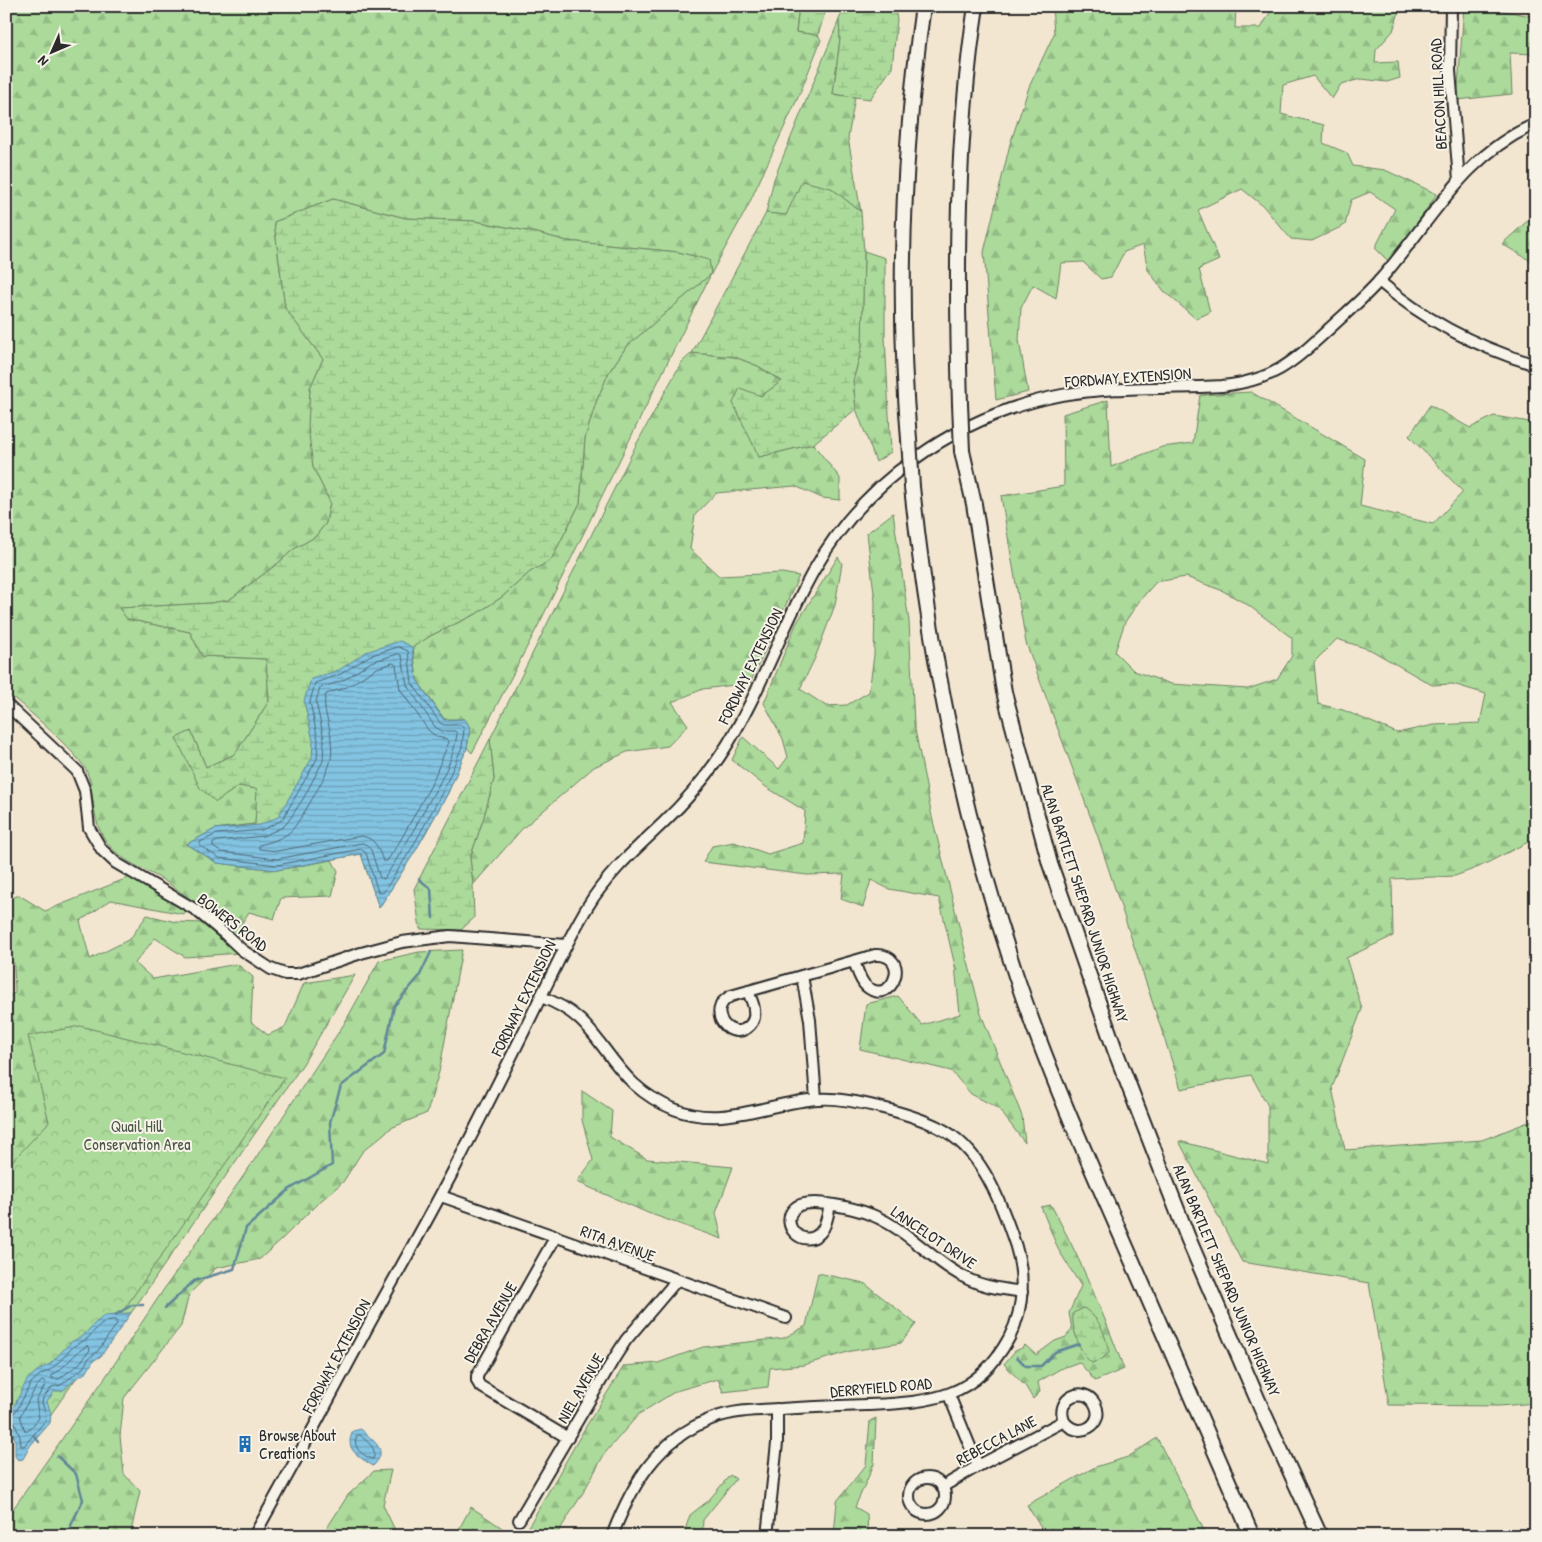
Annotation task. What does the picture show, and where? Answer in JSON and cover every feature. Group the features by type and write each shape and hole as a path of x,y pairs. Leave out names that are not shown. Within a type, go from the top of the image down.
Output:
{"highway":[{"path":"923,6 910,126 905,215 904,331 908,439 912,487 926,608 947,723 974,838 1005,943 1037,1035 1070,1117 1252,1536"},
{"name":"ALAN BARTLETT SHEPARD JUNIOR HIGHWAY","path":"976,6 962,127 957,222 957,318 960,404 962,451 979,533 1004,692 1050,864 1114,1050 1188,1238 1263,1412 1320,1536"}],"street":[{"name":"BEACON HILL ROAD","path":"1451,6 1450,71 1458,180"},
{"name":"FORDWAY EXTENSION","path":"254,1536 441,1196 566,945 586,909 623,860 684,801 720,757 752,698 801,595 824,554 865,502 900,469 938,443 966,427 1006,410 1033,402 1080,393 1108,390 1222,386 1259,379 1285,367 1300,356 1379,281 1458,180 1494,147 1517,132 1536,124"},
{"path":"1379,281 1417,310 1466,338 1500,354 1536,365"},
{"name":"BOWERS ROAD","path":"6,704 77,771 85,791 89,828 102,850 116,863 196,910 242,950 271,969 285,974 298,974 361,953 402,942 450,936 566,945"},
{"path":"748,991 854,961"},
{"path":"802,976 810,1020 816,1099"},
{"name":"DERRYFIELD ROAD","path":"541,997 562,1006 578,1017 592,1031 635,1085 674,1109 701,1116 730,1116 816,1099 837,1099 923,1120 949,1133 968,1149 991,1185 1012,1236 1020,1265 1022,1292 1016,1324 998,1356 982,1373 967,1384 949,1395 928,1401 777,1409 726,1414 701,1423 675,1440 651,1463 636,1482 624,1505 612,1536"},
{"name":"RITA AVENUE","path":"441,1196 786,1318"},
{"name":"LANCELOT DRIVE","path":"830,1205 862,1212 892,1224 952,1270 970,1280 988,1287 1022,1292"},
{"name":"DEBRA AVENUE","path":"556,1236 477,1376 477,1382 480,1386 568,1438"},
{"name":"NIEL AVENUE","path":"518,1520 626,1340 677,1280"},
{"path":"949,1395 978,1466"},
{"path":"767,1536 777,1443 777,1409"},
{"name":"REBECCA LANE","path":"942,1487 1064,1421"}],"green space":[{"path":"6,6 799,6 796,32 818,35 821,40 800,93 747,208 711,274 709,260 678,252 567,241 475,221 405,218 333,199 274,222 285,308 323,359 310,388 313,467 330,502 326,523 315,537 294,549 229,600 211,603 120,608 127,619 190,632 202,656 266,659 269,701 235,754 206,767 191,731 200,788 239,786 258,789 255,824 215,829 277,870 332,860 338,871 332,896 281,898 274,919 249,912 235,934 168,883 127,860 112,849 98,825 87,772 83,765 51,731 6,692"},
{"path":"799,6 827,6 818,35 796,32"},
{"path":"844,6 894,6 897,19 892,68 870,99 833,94 840,39 839,20"},
{"path":"1052,6 1236,6 1235,28 1261,28 1274,6 1401,6 1393,31 1376,50 1375,63 1398,62 1400,78 1387,82 1361,79 1341,84 1332,99 1313,76 1283,85 1281,114 1324,125 1323,143 1347,153 1353,166 1385,170 1437,194 1390,263 1375,248 1395,209 1370,192 1351,200 1345,225 1312,241 1291,239 1263,206 1242,189 1198,210 1219,260 1199,269 1210,312 1196,319 1164,291 1148,270 1143,245 1124,252 1111,277 1101,279 1083,262 1061,263 1056,298 1033,285 1021,308 1019,340 1028,392 996,400 984,252 1010,144 1029,87 1054,34"},
{"path":"1464,6 1479,6 1536,17 1536,54 1510,53 1512,94 1457,100"},
{"path":"839,20 840,39 833,94 855,97 848,138 861,212 831,188 785,215 766,213 774,179"},
{"path":"802,181 831,188 861,212 864,251 862,347 853,381 856,409 813,444 759,457 733,403 740,388 761,396 782,381 758,366 735,357 692,353 766,213 786,215"},
{"path":"333,199 405,218 475,221 567,241 678,252 709,260 711,274 626,347 609,372 596,402 585,438 580,503 551,560 530,572 502,597 476,614 432,635 413,647 417,680 444,719 465,719 470,728 467,748 448,793 416,850 379,908 361,854 277,870 217,863 187,844 215,829 255,824 257,789 239,786 216,802 200,788 176,738 191,731 206,767 235,754 269,701 266,659 202,656 190,632 127,619 119,608 211,603 229,600 294,549 315,537 326,523 330,502 313,467 308,426 310,388 323,359 285,308 274,222"},
{"path":"1536,213 1536,264 1502,244"},
{"path":"864,251 885,258 885,337 891,452 876,462 856,409 853,381 862,347"},
{"path":"711,274 542,618 472,753 467,748 470,728 444,719 417,680 412,647 476,614 502,597 530,572 551,560 580,503 585,438 596,402 609,372 626,347"},
{"path":"692,353 735,357 758,366 782,382 761,396 759,457 813,444 840,478 840,500 822,498 795,486 716,493 695,515 690,549 719,576 782,573 799,576 750,683 703,689 672,702 688,725 668,746 627,752 594,767 522,829 473,885 470,858 494,779 490,739 637,443 681,363"},
{"path":"1251,392 1365,459 1360,506 1433,524 1463,492 1409,436 1430,405 1470,428 1494,416 1536,423 1536,838 1479,867 1455,876 1392,879 1393,936 1346,958 1362,1009 1332,1088 1345,1150 1482,1140 1536,1119 1536,1403 1499,1406 1389,1405 1369,1283 1242,1262 1179,1141 1268,1164 1268,1106 1251,1075 1181,1089 1098,837 1026,643 1001,496 1064,486 1063,414 1108,400 1111,467 1162,447 1193,443 1200,395","holes":["1186,577 1223,591 1248,605 1292,638 1292,656 1277,679 1248,689 1171,684 1134,671 1115,652 1125,622 1140,600 1156,582","1337,639 1371,650 1432,685 1453,684 1486,694 1480,723 1434,725 1397,733 1343,710 1318,704 1314,662"]},
{"path":"893,513 909,621 914,724 932,817 981,1014 1022,1116 1025,1143 998,1108 971,1094 951,1071 860,1049 866,1004 898,996 922,1025 960,1014 955,966 939,898 889,889 871,880 863,907 841,899 844,874 807,875 703,862 712,846 734,842 768,854 803,843 805,811 766,787 732,760 743,737 779,769 788,757 783,739 764,703 796,624 838,557 842,563 835,605 815,658 800,689 826,706 847,705 869,692 874,655 875,602 867,533"},
{"path":"490,739 494,779 470,858 474,918 461,930 420,929 414,889"},
{"path":"130,877 188,912 183,914 111,900 80,921 90,959 130,939 147,915 176,922 203,923 240,953 185,957 155,938 135,963 153,979 237,964 253,977 251,1022 268,1035 285,1027 304,983 355,975 303,1064 131,1313 105,1315 6,1414 6,997 15,993 14,963 6,962 6,901 19,895 45,911"},
{"path":"462,950 439,1072 427,1113 391,1128 362,1152 343,1182 316,1205 260,1259 216,1268 189,1294 181,1326 124,1398 120,1436 124,1474 140,1491 130,1536 6,1536 6,1519 251,1165 344,1024 379,961 419,952"},
{"name":"Quail Hill Conservation Area","path":"80,1026 285,1078 31,1443 6,1433 6,1168 49,1122 28,1036"},
{"path":"582,1091 612,1111 610,1137 647,1159 733,1167 716,1213 722,1239 648,1213 577,1182 593,1160 582,1120"},
{"path":"1051,1205 1072,1245 1124,1369 1095,1381 1079,1362 1060,1369 1038,1382 1040,1392 1033,1399 1026,1387 1004,1364 1015,1351 1025,1345 1036,1355 1055,1341 1066,1337 1072,1329 1069,1313 1081,1286 1058,1249 1041,1207"},
{"path":"818,1273 864,1283 916,1324 901,1343 851,1351 804,1365 770,1368 768,1387 723,1392 718,1379 676,1391 639,1414 605,1453 556,1536 523,1536 585,1428 624,1366 658,1363 703,1347 784,1338 806,1326"},
{"path":"1084,1308 1101,1327 1109,1352 1102,1359 1092,1363 1080,1347 1073,1326 1073,1313"},
{"path":"876,1418 874,1464 855,1507 867,1514 868,1536 834,1536 837,1501 866,1465 870,1421"},
{"path":"1157,1438 1207,1536 1046,1536 1027,1505 1095,1467 1128,1457"},
{"path":"391,1470 383,1505 395,1530 395,1536 322,1536 348,1495 374,1471"},
{"path":"730,1475 736,1479 703,1520 702,1536 683,1536 690,1515 708,1501"},
{"path":"471,1507 514,1536 455,1536"}],"water":[{"path":"400,641 412,647 417,680 444,720 465,719 470,728 467,748 448,793 416,850 379,908 361,854 277,870 217,863 187,844 215,829 260,825 278,817 312,758 313,741 304,701 311,679 339,670 366,652"},
{"path":"131,1313 101,1356 93,1361 87,1372 62,1391 55,1391 47,1401 51,1414 50,1423 30,1446 23,1459 18,1460 15,1456 15,1439 6,1414 14,1406 27,1380 37,1371 50,1364 71,1342 84,1335 105,1315"},
{"path":"361,1429 375,1442 380,1450 378,1460 373,1466 354,1452 350,1443 353,1431"}],"waterway":[{"path":"419,879 431,889 433,918"},
{"path":"165,1308 194,1281 234,1269 246,1228 290,1189 332,1165 330,1122 341,1086 384,1054 394,1006 419,977 431,952"},
{"path":"115,1315 132,1305 143,1305"},
{"path":"1017,1357 1026,1366 1041,1366 1055,1352 1079,1344"},
{"path":"34,1436 39,1442"},
{"path":"57,1456 76,1474 83,1500 66,1536"}],"place":[{"name":"Browse About Creations","path":"245,1444"}]}
